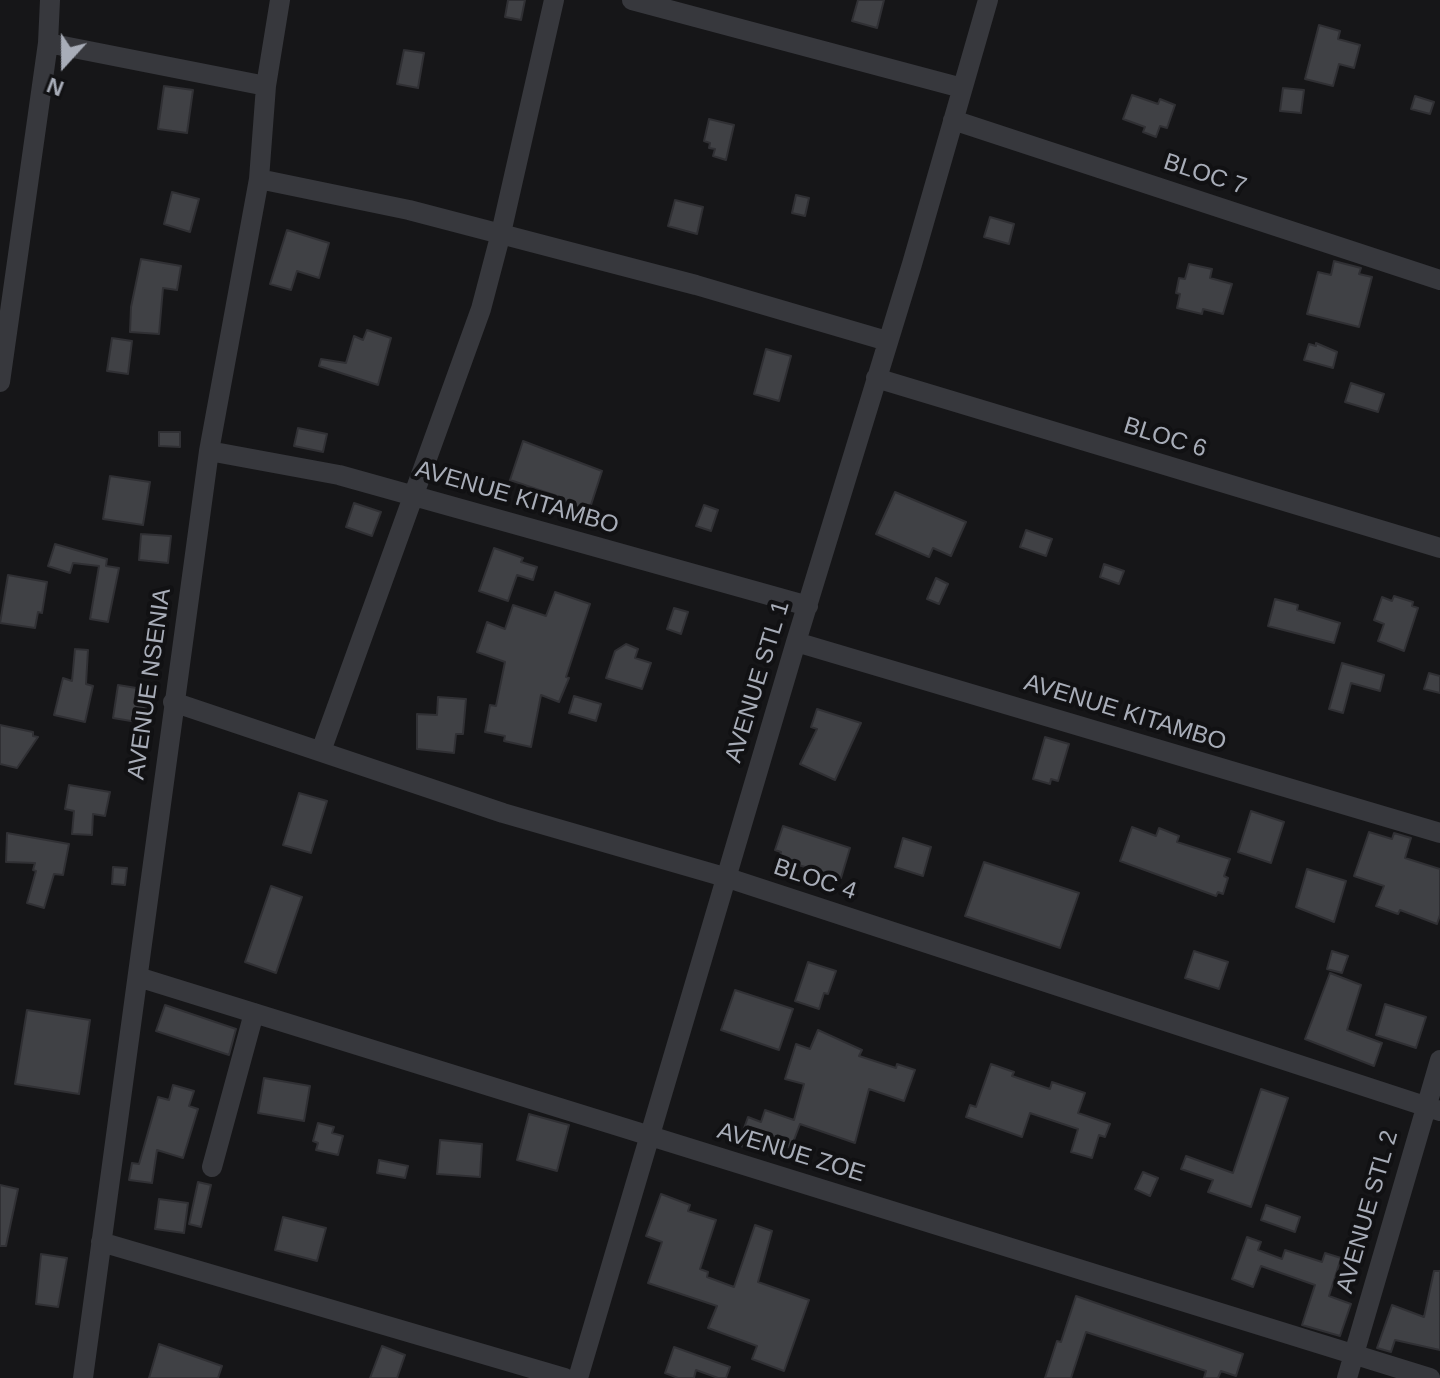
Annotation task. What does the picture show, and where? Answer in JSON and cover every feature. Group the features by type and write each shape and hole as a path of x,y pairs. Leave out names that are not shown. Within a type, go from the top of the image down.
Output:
{"street":[{"path":"0,382 48,43 50,0"},
{"name":"AVENUE NSENIA","path":"83,1378 173,702 209,451 259,179 266,86 280,0"},
{"path":"321,751 481,309 554,0"},
{"path":"632,0 962,88"},
{"name":"AVENUE STL 1","path":"578,1378 988,0"},
{"path":"48,43 266,86"},
{"name":"BLOC 7","path":"953,120 1440,280"},
{"path":"259,179 409,210 501,233 696,285 887,341"},
{"name":"BLOC 6","path":"876,378 1440,548"},
{"name":"AVENUE KITAMBO","path":"209,451 339,475 808,606"},
{"name":"AVENUE KITAMBO","path":"796,642 1440,833"},
{"name":"BLOC 4","path":"173,702 503,813 728,878 1433,1108"},
{"name":"AVENUE ZOE","path":"138,977 1430,1378"},
{"path":"212,1167 254,1013"},
{"name":"AVENUE STL 2","path":"1347,1378 1433,1108 1440,1060"},
{"path":"101,1242 565,1378"}],"building":[{"path":"508,0 525,0 521,20 505,17"},
{"path":"858,0 884,0 877,28 852,21"},
{"path":"1319,25 1340,31 1338,39 1360,45 1354,68 1339,64 1333,86 1305,79"},
{"path":"404,50 424,53 418,88 397,84"},
{"path":"164,86 193,90 187,133 158,129"},
{"path":"1283,88 1304,90 1301,113 1280,111"},
{"path":"1132,95 1158,104 1160,99 1175,105 1167,128 1160,126 1156,137 1143,132 1145,127 1123,119"},
{"path":"1415,96 1434,102 1430,114 1411,109"},
{"path":"709,119 734,125 726,160 713,156 715,149 709,148 710,143 704,141"},
{"path":"172,192 199,199 190,232 164,224"},
{"path":"796,195 809,198 805,216 792,213"},
{"path":"675,200 703,207 697,234 668,226"},
{"path":"990,217 1014,224 1009,244 984,237"},
{"path":"287,230 329,243 319,278 297,271 291,290 270,284"},
{"path":"141,259 181,266 177,290 163,288 159,334 130,332 131,307"},
{"path":"1334,261 1361,268 1359,274 1372,277 1359,327 1307,314 1318,272 1331,275"},
{"path":"1189,264 1212,269 1210,278 1232,284 1223,314 1203,309 1202,314 1177,308 1179,278 1185,279"},
{"path":"367,330 391,338 378,385 319,366 321,359 346,363 354,336 363,340"},
{"path":"112,338 132,341 128,374 107,371"},
{"path":"1316,343 1337,352 1333,368 1304,360 1309,344 1316,346"},
{"path":"766,349 791,356 779,401 754,394"},
{"path":"1351,383 1384,394 1378,412 1345,402"},
{"path":"298,428 327,434 323,452 294,446"},
{"path":"159,432 180,432 180,447 159,446"},
{"path":"523,441 602,471 589,511 562,502 563,498 510,480"},
{"path":"110,476 150,482 143,525 103,519"},
{"path":"895,492 966,522 951,556 933,548 929,557 876,534"},
{"path":"354,503 381,512 372,536 346,527"},
{"path":"704,505 718,510 711,531 696,526"},
{"path":"1026,530 1052,539 1046,556 1020,547"},
{"path":"141,534 171,536 168,563 139,560"},
{"path":"55,544 107,559 106,566 119,568 108,622 90,619 99,566 73,563 70,573 48,566"},
{"path":"494,548 523,558 521,562 537,567 533,580 517,575 508,601 479,591"},
{"path":"1104,564 1124,571 1119,584 1100,577"},
{"path":"8,575 47,582 42,613 38,612 35,628 0,623"},
{"path":"936,578 948,584 939,604 927,599"},
{"path":"555,592 590,604 566,677 569,678 559,702 541,695 531,747 504,741 505,736 485,732 490,705 496,706 505,662 477,652 487,622 505,629 513,605 546,616"},
{"path":"1394,596 1413,602 1412,606 1418,608 1404,651 1378,641 1384,624 1374,620 1382,597 1392,601"},
{"path":"1275,599 1298,605 1297,610 1340,623 1334,643 1268,626"},
{"path":"674,608 688,612 681,634 667,629"},
{"path":"626,644 638,649 635,658 651,663 642,689 606,678 615,651"},
{"path":"75,649 88,650 86,684 93,686 85,722 54,715 63,678 72,681"},
{"path":"1342,663 1384,675 1380,691 1351,683 1343,713 1329,709"},
{"path":"1429,673 1440,676 1440,693 1424,689"},
{"path":"118,685 149,690 143,723 113,718"},
{"path":"574,696 601,704 596,721 569,713"},
{"path":"438,697 466,699 463,734 456,734 454,753 417,749 417,714 437,715"},
{"path":"817,709 861,723 835,780 800,764 817,729 811,727"},
{"path":"0,725 33,732 33,736 38,737 17,768 0,764"},
{"path":"1045,737 1069,744 1058,781 1051,779 1050,784 1033,779"},
{"path":"69,785 110,792 105,816 93,814 92,835 72,834 74,811 65,809"},
{"path":"299,793 327,801 311,853 283,845"},
{"path":"1251,811 1284,822 1271,863 1238,852"},
{"path":"783,826 850,848 841,878 779,859 781,852 775,850"},
{"path":"1132,827 1156,836 1159,828 1179,836 1177,842 1230,859 1224,876 1228,878 1223,894 1218,892 1216,896 1120,861"},
{"path":"1369,832 1392,839 1394,833 1411,838 1405,858 1440,869 1440,915 1437,924 1400,910 1398,914 1376,906 1384,886 1354,876"},
{"path":"7,833 69,844 63,875 54,874 44,908 27,903 36,871 33,870 35,863 6,862"},
{"path":"903,838 931,847 923,876 895,867"},
{"path":"984,862 1079,893 1060,948 965,916"},
{"path":"113,867 127,868 125,885 112,884"},
{"path":"1307,869 1346,881 1334,922 1296,907"},
{"path":"271,886 302,897 276,973 245,962"},
{"path":"1194,951 1228,962 1219,989 1185,978"},
{"path":"1332,951 1348,956 1342,973 1327,969"},
{"path":"808,962 836,971 819,1009 795,1001"},
{"path":"1330,973 1361,985 1347,1030 1382,1043 1374,1066 1305,1039"},
{"path":"735,990 793,1009 779,1050 721,1030"},
{"path":"1385,1004 1426,1017 1416,1048 1376,1035"},
{"path":"165,1005 236,1029 229,1055 156,1031"},
{"path":"27,1010 90,1020 79,1094 15,1084"},
{"path":"818,1030 862,1050 859,1056 896,1068 897,1064 915,1070 904,1101 869,1089 855,1143 800,1124 791,1148 785,1146 782,1154 767,1148 765,1154 738,1145 748,1117 761,1122 765,1110 794,1120 804,1084 785,1079 796,1044 810,1049"},
{"path":"991,1064 1014,1072 1012,1076 1050,1089 1052,1082 1085,1093 1078,1113 1110,1124 1105,1137 1099,1135 1092,1158 1071,1152 1078,1129 1030,1113 1022,1137 966,1117 970,1105 976,1107"},
{"path":"264,1078 310,1086 304,1121 258,1113"},
{"path":"173,1085 194,1091 189,1106 198,1109 183,1158 157,1150 152,1183 129,1180 132,1163 139,1164 158,1097 169,1100"},
{"path":"1261,1089 1288,1098 1251,1207 1208,1192 1213,1180 1181,1169 1186,1156 1233,1173"},
{"path":"529,1114 569,1125 557,1171 517,1160"},
{"path":"318,1123 334,1127 332,1133 343,1136 338,1155 316,1150 318,1143 313,1141"},
{"path":"440,1140 482,1144 480,1177 437,1174"},
{"path":"379,1160 408,1166 405,1178 377,1173"},
{"path":"1143,1172 1158,1178 1150,1196 1135,1189"},
{"path":"198,1182 211,1185 201,1227 189,1224"},
{"path":"0,1185 18,1189 6,1246 0,1246"},
{"path":"661,1194 690,1205 688,1211 716,1220 700,1269 708,1272 707,1277 734,1287 755,1225 772,1231 758,1282 809,1300 784,1371 752,1359 757,1346 708,1328 717,1306 648,1283 662,1242 646,1236"},
{"path":"159,1199 188,1203 184,1233 155,1229"},
{"path":"1266,1205 1300,1217 1295,1232 1261,1220"},
{"path":"283,1217 326,1228 317,1261 275,1250"},
{"path":"1247,1237 1261,1242 1258,1250 1282,1259 1285,1250 1322,1262 1325,1253 1341,1258 1329,1296 1351,1304 1340,1336 1302,1325 1315,1285 1261,1266 1253,1287 1232,1279"},
{"path":"41,1254 67,1258 58,1307 36,1304"},
{"path":"1434,1271 1440,1271 1440,1350 1395,1340 1391,1352 1377,1348 1392,1305 1424,1317"},
{"path":"1076,1296 1243,1354 1236,1376 1221,1371 1218,1378 1204,1378 1206,1371 1086,1332 1071,1378 1045,1378"},
{"path":"159,1344 222,1366 218,1378 149,1378"},
{"path":"382,1346 405,1355 397,1378 370,1378"},
{"path":"674,1347 730,1367 726,1378 696,1370 694,1378 678,1378 665,1373"}]}
